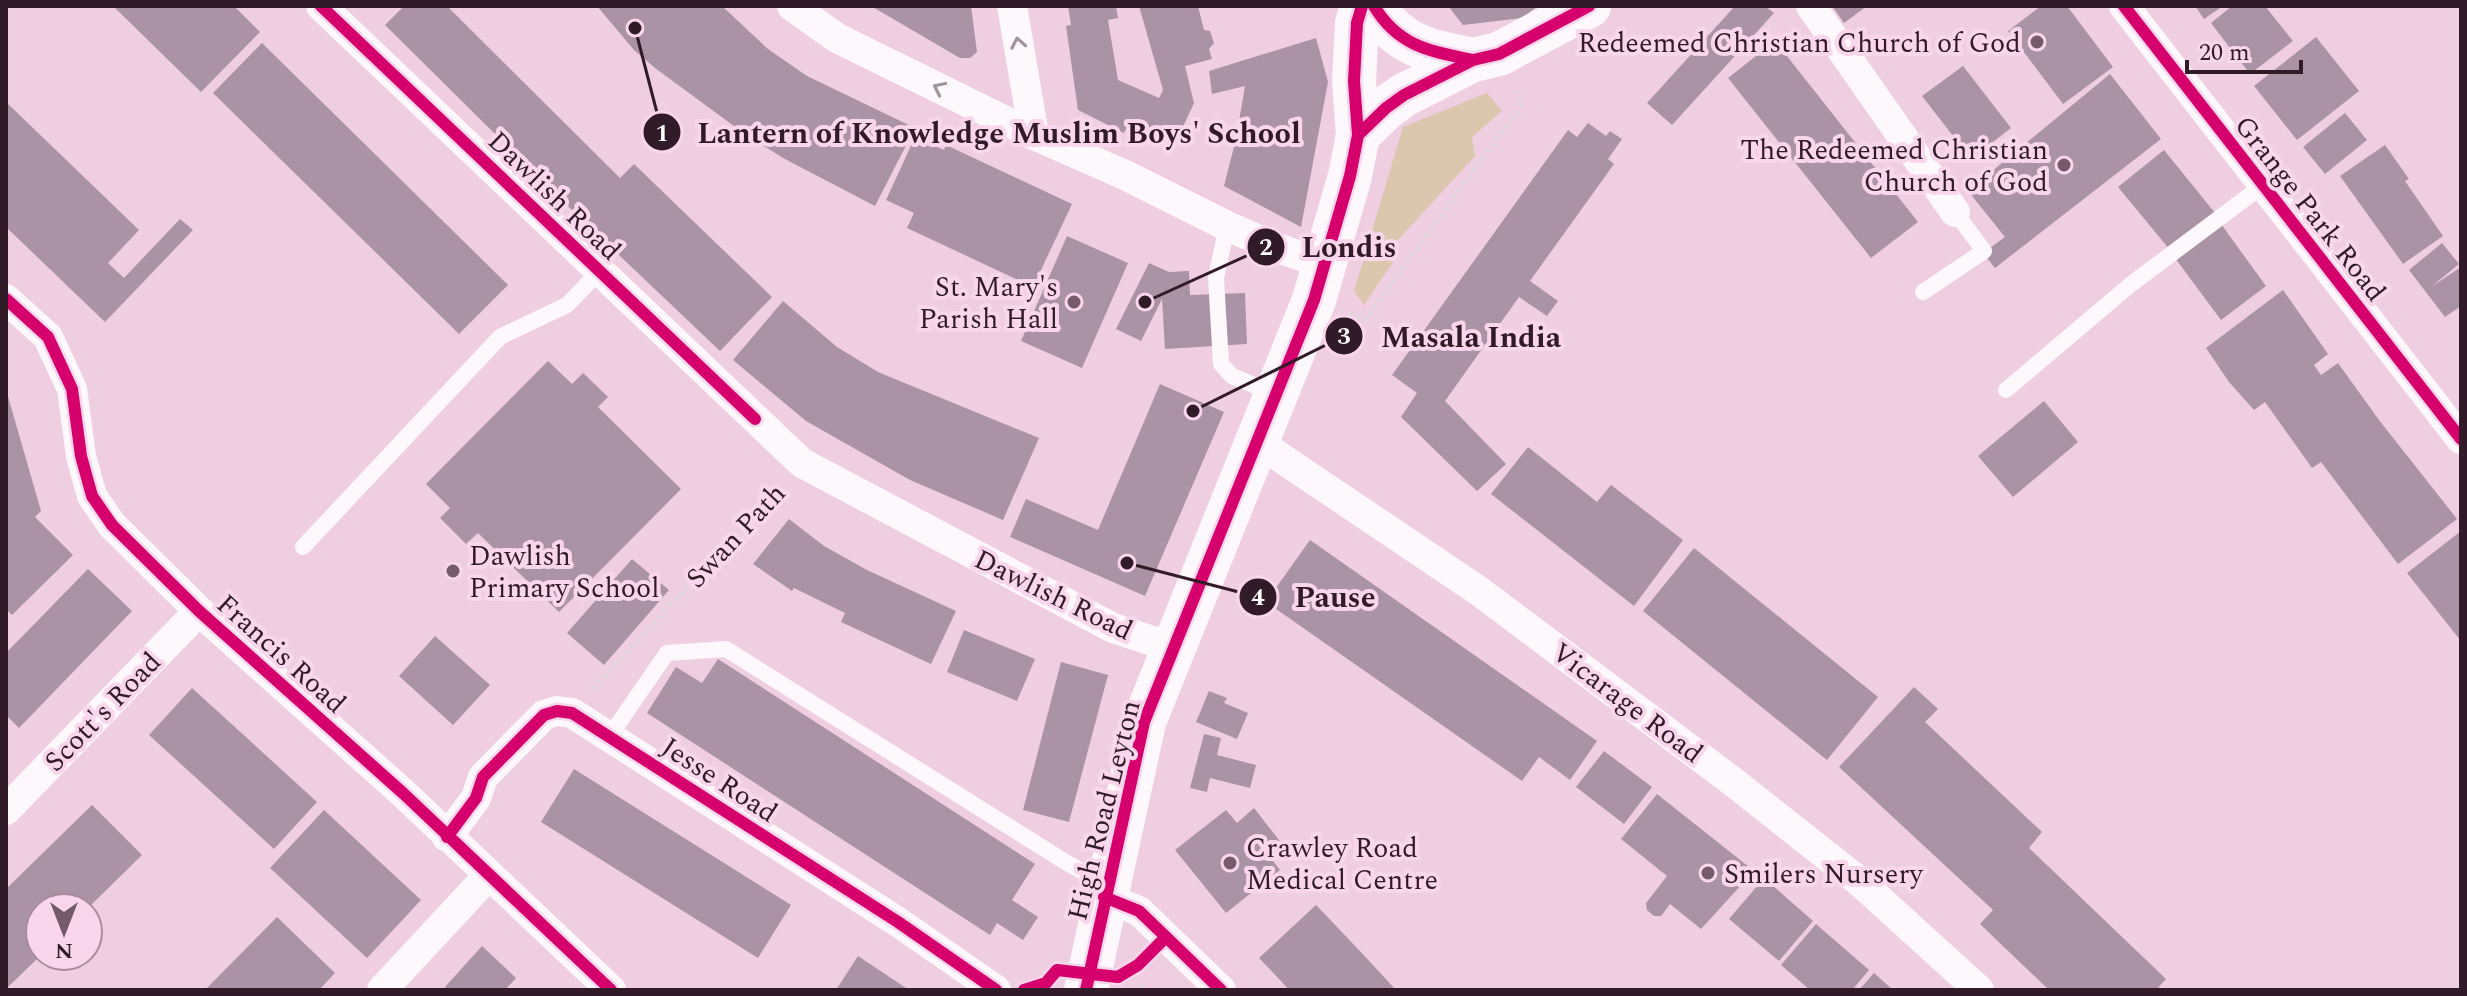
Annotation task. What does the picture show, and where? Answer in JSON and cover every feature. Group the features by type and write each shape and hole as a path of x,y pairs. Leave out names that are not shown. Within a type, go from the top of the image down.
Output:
{"main road":[{"name":"High Road Leyton","path":"1086,990 1144,722 1320,282 1358,135 1354,81 1357,23 1362,6"},
{"path":"1374,6 1382,20 1403,40 1435,52 1486,57"},
{"path":"1358,135 1404,95 1589,6"}],"street":[{"name":"Dawlish Road","path":"321,6 802,463 1113,628 1174,648"},
{"path":"792,6 837,38 1034,135 1280,249 1320,282"},
{"path":"1012,6 1034,135"},
{"path":"1811,6 1955,212"},
{"name":"Grange Park Road","path":"2124,6 2461,439"},
{"name":"Francis Road","path":"6,299 48,337 72,389 81,456 92,496 112,525 199,611 392,784 611,990"},
{"name":"Vicarage Road","path":"1256,441 1479,591 1672,736 1860,882 1979,990"},
{"name":"Scott's Road","path":"6,810 199,611"},
{"path":"447,837 476,798 483,777 544,715 557,711 572,713"},
{"name":"Jesse Road","path":"572,713 898,922 996,990"},
{"path":"382,990 488,876"},
{"path":"1106,891 1139,911 1221,990"}],"lane":[{"path":"2006,390 2130,285 2262,186"},
{"path":"1923,292 1984,251 1955,212"},
{"path":"1227,226 1216,278 1221,364 1232,376 1275,394"},
{"path":"303,547 500,337 567,305 600,271"},
{"path":"609,737 667,653 726,649 1067,863 1106,891"}],"path":[{"path":"1320,282 1365,320 1522,104 1486,57"}],"shaded area":[{"path":"1487,93 1502,111 1472,137 1475,156 1386,253 1393,262 1364,305 1354,291 1403,127"}],"building":[{"path":"113,6 234,6 260,32 201,92"},
{"path":"404,6 447,6 620,178 634,164 772,297 720,351 385,25"},
{"path":"597,6 722,6 768,49 807,76 915,128 875,206 783,158 742,132 634,50"},
{"path":"871,6 971,6 977,52 970,58 960,58"},
{"path":"1068,6 1116,6 1118,18 1108,20 1118,80 1159,98 1163,90 1139,6 1198,6 1204,30 1210,31 1214,43 1209,49 1212,59 1185,66 1194,103 1176,142 1130,120 1124,133 1078,110 1066,26 1071,25"},
{"path":"1448,6 1538,6 1522,18 1463,25"},
{"path":"1735,6 1765,6 1774,13 1672,125 1647,103"},
{"path":"1832,6 1867,6 1844,23"},
{"path":"2041,6 2067,6 2113,67 2063,104 2008,31"},
{"path":"2195,6 2223,6 2204,19"},
{"path":"2232,6 2265,6 2293,41 2250,74 2211,23"},
{"path":"2316,37 2359,91 2297,140 2254,86"},
{"path":"1316,38 1328,82 1301,227 1224,186 1245,86 1212,94 1209,71"},
{"path":"1775,41 1918,222 1871,258 1728,78"},
{"path":"262,43 508,285 459,334 213,93"},
{"path":"1963,66 2011,128 1971,159 1922,96"},
{"name":"The Redeemed Christian Church of God","path":"2110,74 2161,139 1995,268 1983,253 2005,237 1968,191"},
{"path":"6,102 139,230 108,263 124,278 180,219 193,230 105,322 6,227"},
{"path":"2345,113 2367,140 2325,174 2303,147"},
{"path":"1588,123 1606,136 1610,131 1622,139 1608,159 1614,164 1530,281 1558,301 1547,316 1519,297 1445,401 1506,464 1477,491 1401,417 1417,393 1392,375 1568,130 1577,137"},
{"path":"915,137 944,150 946,145 1072,204 1033,287 907,228 914,213 886,200"},
{"path":"2385,145 2409,179 2405,181 2443,236 2403,264 2340,176"},
{"path":"2164,150 2215,213 2170,250 2118,187"},
{"path":"2221,224 2266,286 2221,320 2175,258"},
{"name":"St. Mary's Parish Hall","path":"1067,236 1128,263 1082,368 1021,341"},
{"path":"2442,243 2459,264 2431,287 2461,267 2461,306 2445,317 2409,270"},
{"path":"1149,263 1169,272 1189,271 1190,295 1245,293 1247,344 1165,349 1162,299 1141,341 1116,329"},
{"path":"2283,290 2328,354 2314,365 2321,375 2338,363 2457,519 2398,564 2321,462 2312,468 2265,402 2254,410 2229,382 2206,348"},
{"path":"783,301 837,347 878,372 1039,438 1003,520 910,480 806,421 733,360"},
{"path":"548,361 572,384 583,373 608,397 598,407 681,489 559,612 478,533 466,544 440,518 450,508 426,484"},
{"path":"1160,384 1224,412 1145,596 1010,537 1026,499 1098,530"},
{"path":"7,393 41,511 35,517 73,555 12,615 6,609"},
{"path":"2044,401 2078,442 2013,497 1978,456"},
{"path":"1528,447 1597,502 1611,485 1683,540 1634,606 1491,494"},
{"path":"789,519 824,546 867,570 956,611 931,664 841,622 845,613 794,588 792,591 753,564"},
{"path":"2461,531 2461,641 2407,573"},
{"path":"1310,540 1597,741 1570,780 1539,757 1522,781 1266,602"},
{"path":"1694,548 1878,697 1827,760 1643,611"},
{"path":"632,559 669,590 604,665 567,633"},
{"path":"88,569 132,611 19,728 6,715 6,653"},
{"path":"964,630 1035,659 1017,701 947,672"},
{"path":"435,636 490,685 453,725 399,676"},
{"path":"718,659 1035,864 1012,900 1038,917 1023,940 997,923 990,935 647,713 676,667 702,683"},
{"path":"1061,662 1108,675 1069,822 1023,810"},
{"path":"1914,687 1938,709 1925,722 2042,832 2029,848 2166,979 2156,990 2049,990 1980,924 1993,910 1839,767"},
{"path":"192,688 317,802 274,849 149,735"},
{"path":"1209,691 1227,698 1224,703 1248,713 1237,739 1196,722"},
{"path":"1204,734 1221,738 1217,755 1256,765 1250,788 1210,778 1207,792 1190,788"},
{"path":"1604,751 1652,787 1624,824 1576,787"},
{"path":"574,769 791,905 758,958 541,822"},
{"name":"Smilers Nursery","path":"1657,794 1754,871 1701,929 1670,904 1661,916 1654,916 1647,910 1646,903 1667,876 1621,839"},
{"path":"92,805 142,855 104,892 24,892 24,972 6,989 6,889"},
{"name":"Crawley Road Medical Centre","path":"1254,808 1282,844 1268,855 1280,870 1226,913 1175,850 1226,810 1237,823"},
{"path":"324,810 421,900 367,958 270,868"},
{"path":"1764,878 1813,921 1779,961 1729,919"},
{"path":"1316,905 1396,990 1289,990 1259,958"},
{"path":"277,917 335,973 319,990 205,990"},
{"path":"1816,924 1869,970 1852,990 1810,990 1781,965"},
{"path":"482,946 516,978 505,990 447,990 445,987"},
{"path":"858,956 909,990 836,990"},
{"path":"1874,973 1893,990 1859,990"}],"cycle path":[{"path":"321,6 755,419"},
{"path":"1086,990 1144,722 1314,300 1350,176 1358,135 1354,81 1357,23 1362,6"},
{"path":"1374,6 1393,30 1416,45 1473,60"},
{"path":"1358,135 1404,95 1473,60 1499,54 1589,6"},
{"path":"2124,6 2461,439"},
{"path":"6,299 48,337 72,389 81,456 92,496 112,525 199,611 404,794 611,990"},
{"path":"447,837 476,798 483,777 544,715 557,711 572,713 898,922 996,990"},
{"path":"1104,897 1139,911 1221,990"},
{"path":"1024,990 1046,983 1057,970 1118,977 1138,965 1166,937"}],"place":[{"name":"Lantern of Knowledge Muslim Boys' School","path":"635,28"},
{"name":"Redeemed Christian Church of God","path":"2037,42"},
{"name":"The Redeemed Christian Church of God","path":"2064,165"},
{"name":"St. Mary's Parish Hall","path":"1074,302"},
{"name":"Londis","path":"1145,302"},
{"name":"Masala India","path":"1193,411"},
{"name":"Pause","path":"1127,563"},
{"name":"Dawlish Primary School","path":"453,571"},
{"name":"Crawley Road Medical Centre","path":"1230,863"},
{"name":"Smilers Nursery","path":"1708,873"}]}
